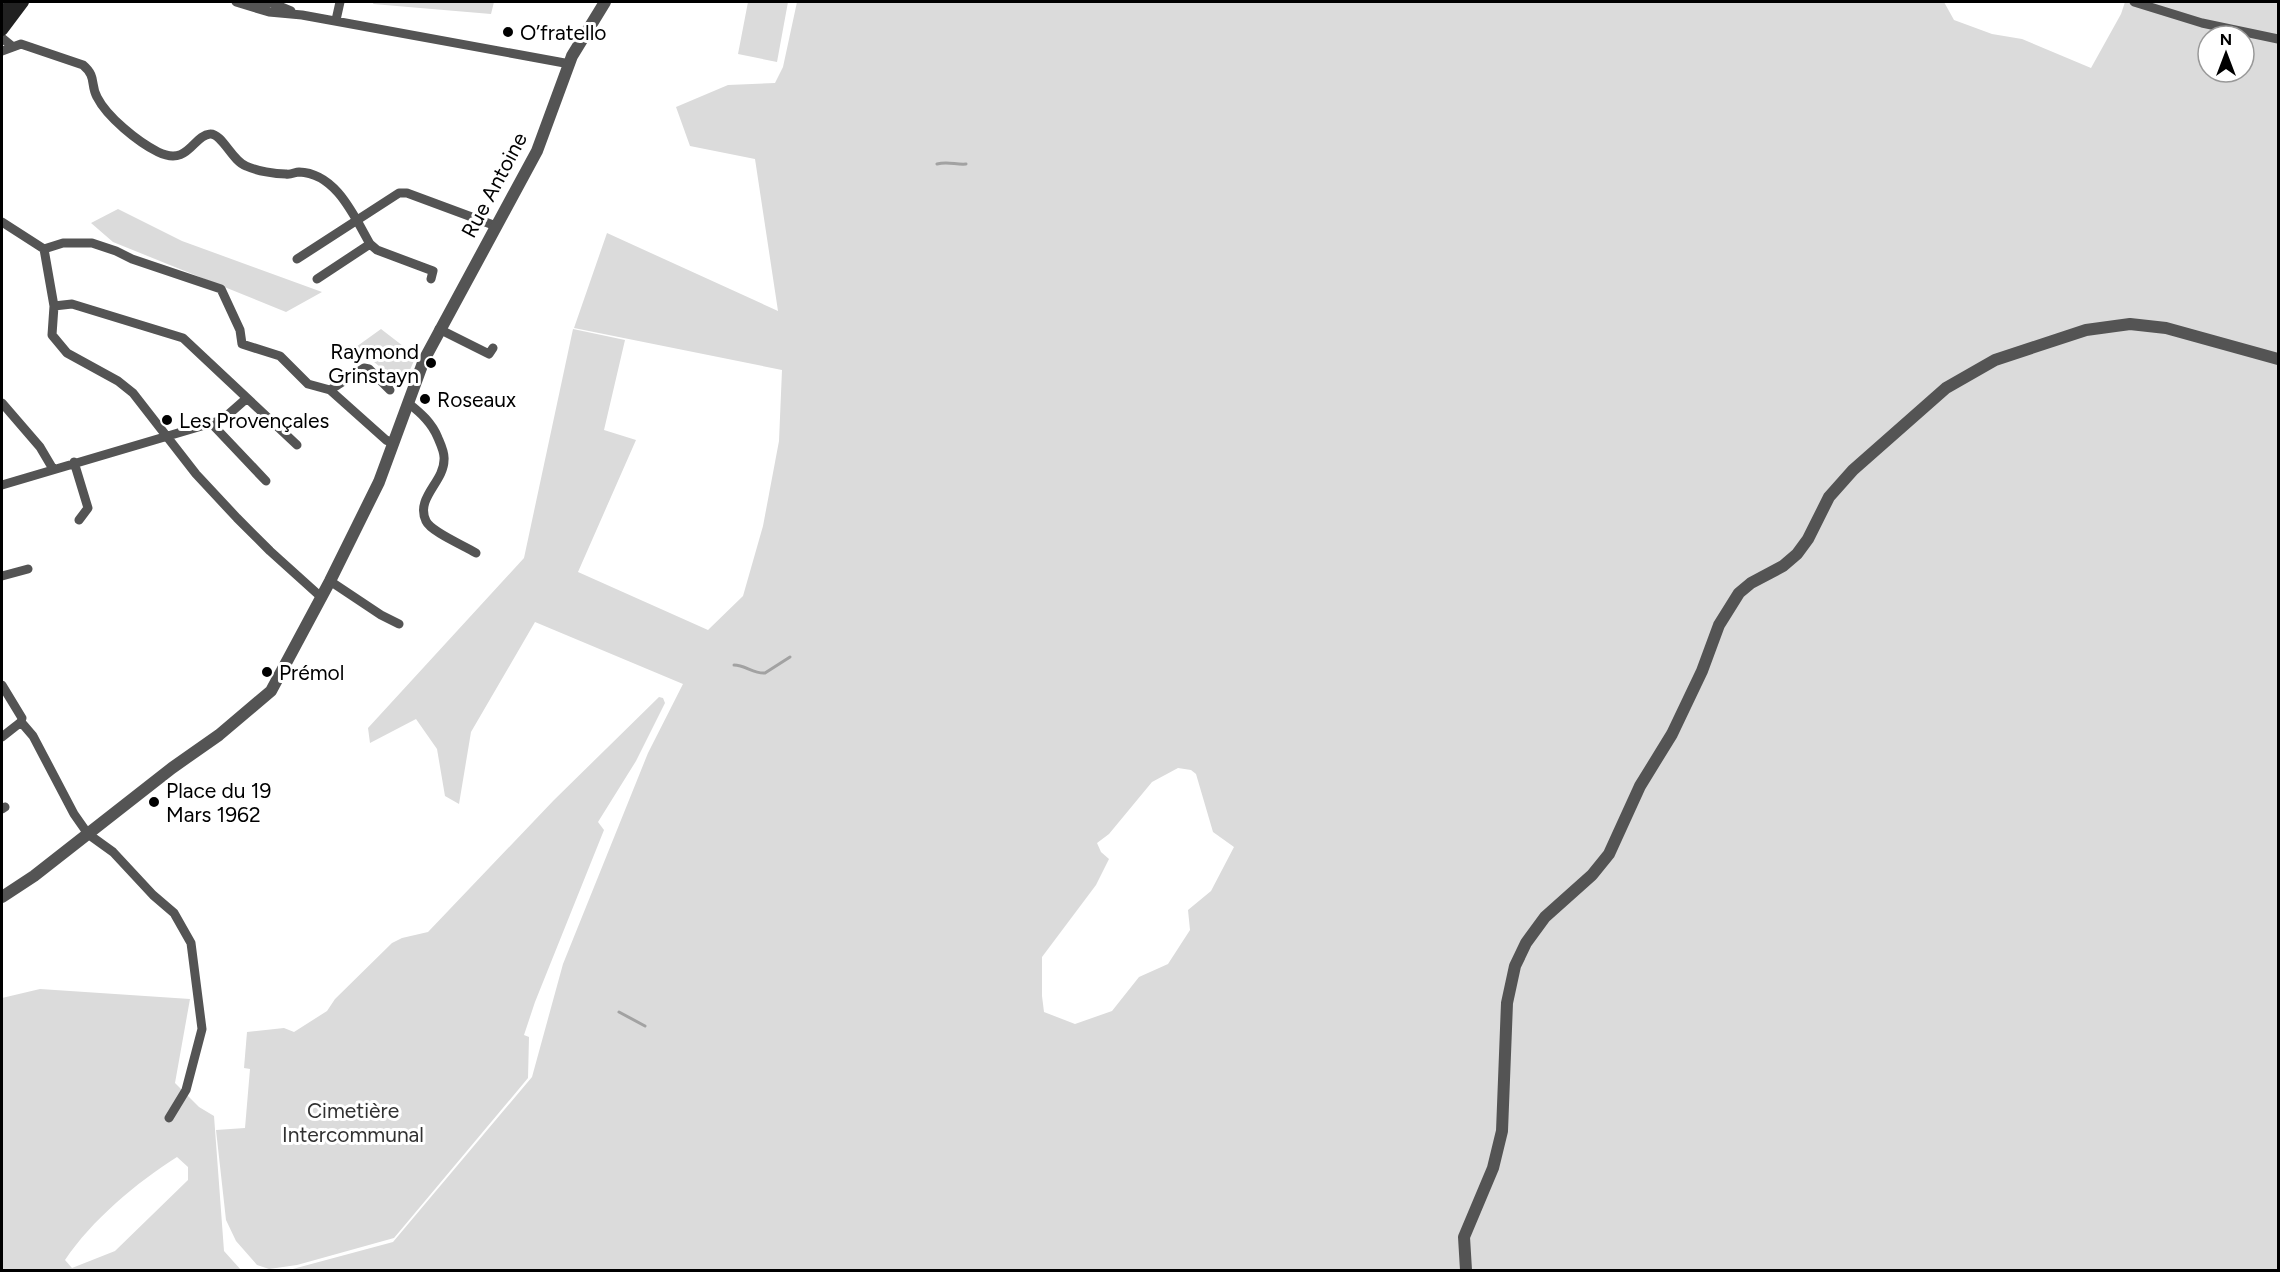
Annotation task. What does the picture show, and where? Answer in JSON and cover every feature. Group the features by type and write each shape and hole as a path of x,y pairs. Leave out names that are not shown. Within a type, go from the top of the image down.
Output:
{"main road":[{"path":"2,14 12,2"},
{"path":"2,30 23,2"}],"street":[{"path":"236,2 270,12 302,15 570,64"},
{"path":"250,2 272,3 302,15"},
{"path":"336,21 340,2"},
{"name":"Rue Antoine","path":"2,897 34,876 162,775 219,735 271,691 330,581 379,482 414,386 439,329 537,150 572,56 605,2"},
{"path":"2134,2 2202,22 2278,39"},
{"path":"2,38 13,47"},
{"path":"2,51 21,44 83,65 90,71 100,103 135,138 159,153 171,156 181,154 206,135 212,134 218,137 235,160 246,166 288,175 298,171 319,176 332,185 377,250 433,271 431,279"},
{"path":"297,259 391,196 399,193 407,193 496,226"},
{"path":"2,222 44,249 54,306 52,335 67,353 118,381 133,393 168,435 196,474 270,551 321,597"},
{"path":"44,249 63,243 92,243 221,289 240,330 242,344 280,356 308,384 330,390 386,440 393,443"},
{"path":"317,279 370,243"},
{"path":"54,306 72,304 183,338 297,445"},
{"path":"1466,1270 1464,1237 1493,1167 1500,1143 1508,990 1520,954 1545,917 1598,869 1609,854 1640,786 1672,734 1702,671 1719,625 1728,608 1745,588 1783,566 1800,550 1828,497 1846,477 1946,388 1995,360 2086,330 2130,324 2172,329 2278,359"},
{"path":"439,329 489,354 493,348"},
{"path":"330,390 364,368 369,369 390,390"},
{"path":"2,485 222,420 247,398"},
{"path":"2,403 40,447 53,469"},
{"path":"408,403 421,413 434,429 443,450 444,462 441,473 423,506 426,521 438,533 458,541 476,553"},
{"path":"211,423 266,481"},
{"path":"74,462 88,508 79,520"},
{"path":"2,576 28,569"},
{"path":"330,581 381,615 399,624"},
{"path":"2,685 22,718 21,722 33,736 74,814 88,834 113,852 153,895 174,913 191,943 202,1029 186,1090 168,1118"},
{"path":"2,737 21,722"}],"green space":[{"path":"374,2 494,2 491,14 373,4"},
{"path":"748,2 788,2 777,62 738,54"},
{"path":"797,2 1944,2 1954,20 1992,34 2022,39 2091,68 2121,14 2125,2 2278,2 2278,1270 289,1270 393,1242 532,1077 563,964 648,753 683,684 535,622 471,732 459,804 445,796 437,749 416,719 370,743 368,728 524,558 573,329 625,340 604,430 636,440 578,572 708,630 743,596 763,526 779,441 782,370 574,328 607,233 778,311 755,159 690,146 676,107 728,85 775,83 783,67","holes":["1178,768 1191,770 1196,774 1213,832 1234,847 1211,891 1188,910 1190,930 1168,964 1139,977 1112,1011 1075,1024 1044,1012 1042,957 1096,885 1109,859 1101,852 1097,843 1109,834 1152,782"]},
{"path":"118,209 182,241 322,292 286,312 113,242 91,223"},
{"path":"381,329 416,356 403,386 356,347"},
{"name":"Cimetière Intercommunal","path":"659,697 663,698 665,703 636,761 598,822 604,830 535,1002 524,1035 529,1037 528,1078 394,1238 297,1265 269,1269 257,1265 236,1241 226,1220 216,1130 245,1128 250,1069 244,1068 247,1032 284,1028 294,1032 327,1011 335,999 392,943 402,938 428,932 554,800"},
{"path":"40,989 190,999 175,1083 199,1107 214,1116 224,1251 241,1270 2,1270 2,998","holes":["177,1157 188,1167 188,1180 115,1251 72,1268 65,1260 101,1217 146,1178"]}],"waterway":[{"path":"937,164 966,164"},
{"path":"734,665 765,673 790,657"},
{"path":"619,1012 645,1026"}],"place":[{"name":"O’fratello","path":"508,32"},
{"name":"Raymond Grinstayn","path":"431,363"},
{"name":"Roseaux","path":"425,399"},
{"name":"Les Provençales","path":"167,420"},
{"name":"Prémol","path":"267,672"},
{"name":"Place du 19 Mars 1962","path":"154,802"}]}
